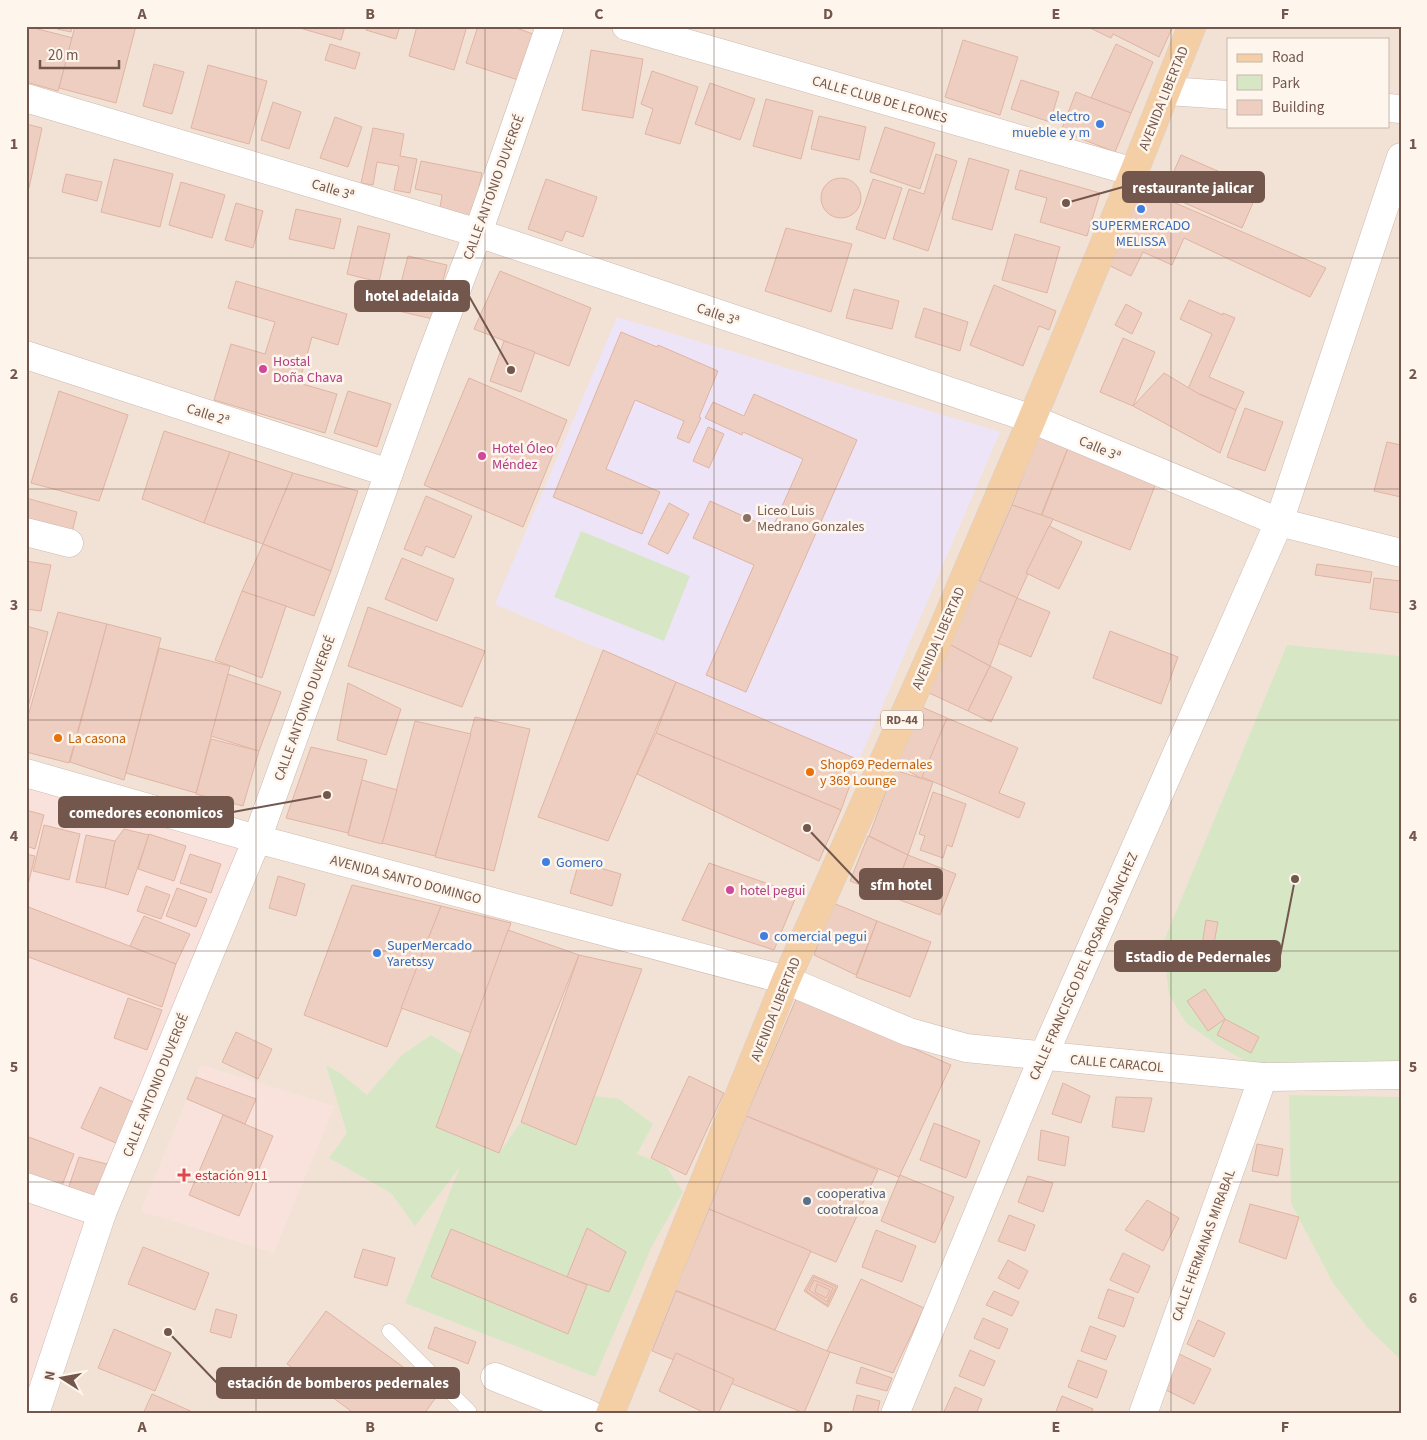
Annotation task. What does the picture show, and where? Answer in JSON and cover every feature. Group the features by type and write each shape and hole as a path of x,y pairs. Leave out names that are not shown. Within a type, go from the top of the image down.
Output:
{"main road":[{"name":"AVENIDA LIBERTAD","path":"610,1414 786,980 940,635 1032,419 1192,26"}],"street":[{"name":"CALLE ANTONIO DUVERGÉ","path":"35,1414 102,1213 257,839 478,233 550,26"},
{"name":"CALLE CLUB DE LEONES","path":"626,26 1134,172"},
{"path":"1167,90 1227,95"},
{"name":"Calle 3ª","path":"26,98 478,233 1032,419 1279,522 1401,553"},
{"name":"CALLE FRANCISCO DEL ROSARIO SÁNCHEZ","path":"895,1414 1043,1057 1279,522 1401,156"},
{"name":"Calle 2ª","path":"26,355 389,473"},
{"path":"26,532 69,543"},
{"name":"AVENIDA SANTO DOMINGO","path":"26,773 257,839 786,980"},
{"name":"CALLE CARACOL","path":"786,980 909,1032 966,1048 1043,1057 1263,1076 1401,1074"},
{"name":"CALLE HERMANAS MIRABAL","path":"1143,1414 1263,1076"},
{"path":"26,1187 102,1213"},
{"path":"495,1377 588,1414"}],"lane":[{"path":"390,1330 469,1410 467,1414"}],"shaded area":[{"path":"26,26 1401,26 1401,1414 26,1414"},
{"name":"Liceo Luis Medrano Gonzales","path":"617,317 1000,432 859,760 495,604"},
{"path":"26,781 248,845 98,1207 26,1180"},
{"path":"201,1065 334,1106 274,1253 141,1211"},
{"path":"26,1195 95,1219 26,1410"}],"green space":[{"path":"581,531 690,576 664,641 554,597"},
{"path":"1287,645 1401,656 1401,1067 1256,1067 1219,1046 1186,1023 1169,995 1163,943"},
{"path":"431,1035 463,1055 436,1127 499,1153 521,1122 576,1145 595,1096 619,1099 653,1124 637,1154 665,1165 683,1192 652,1246 595,1377 405,1303 460,1167 415,1226 391,1193 329,1158 347,1133 326,1065 340,1073 367,1095 402,1055"},
{"path":"1289,1095 1401,1097 1401,1360 1367,1327 1333,1283 1291,1203"}],"building":[{"path":"26,26 73,38 58,91 26,82"},
{"path":"57,26 72,26 71,32 57,29"},
{"path":"75,26 136,26 116,103 59,88"},
{"path":"293,26 345,26 341,40"},
{"path":"367,26 400,26 396,39 366,30"},
{"path":"417,26 467,26 454,70 409,56"},
{"path":"478,26 511,26 533,34 518,80 466,63"},
{"path":"1090,26 1173,26 1159,57 1113,34 1111,38 1090,28"},
{"path":"963,40 1018,57 1000,115 945,97"},
{"path":"330,44 360,53 355,69 325,60"},
{"path":"1116,44 1153,62 1131,113 1091,98"},
{"path":"591,50 643,59 633,118 582,110"},
{"path":"154,64 184,72 172,114 143,106"},
{"path":"208,65 267,81 249,144 191,128"},
{"path":"652,71 698,87 680,144 645,134 653,109 641,104"},
{"path":"1021,80 1059,92 1050,122 1011,109"},
{"path":"710,83 755,99 740,140 695,124"},
{"path":"1076,92 1131,113 1115,152 1061,131"},
{"path":"766,99 813,111 801,159 753,146"},
{"path":"273,102 301,112 289,149 261,140"},
{"path":"819,116 866,127 859,160 811,149"},
{"path":"335,117 362,127 348,167 320,158"},
{"path":"26,124 42,128 29,188 26,187"},
{"path":"885,127 935,143 920,189 870,172"},
{"path":"373,128 404,134 400,156 417,159 410,193 394,190 399,166 377,162 373,185 361,183"},
{"path":"936,154 957,161 928,251 893,239 909,189 924,194"},
{"path":"1181,155 1259,189 1242,228 1164,194"},
{"path":"969,158 1009,170 992,230 952,219"},
{"path":"114,159 173,174 160,227 101,212"},
{"path":"421,161 482,173 472,220 439,214 442,195 415,189"},
{"path":"1020,170 1100,193 1087,236 1040,222 1047,198 1015,189"},
{"path":"66,174 102,182 97,201 62,192"},
{"path":"837,178 845,178 852,181 858,187 861,198 858,209 852,215 845,218 837,218 830,215 824,209 821,202 821,194 824,187 830,181"},
{"path":"546,179 597,197 583,237 566,231 562,241 528,229"},
{"path":"873,179 902,188 885,239 856,229"},
{"path":"181,182 225,195 212,238 169,225"},
{"path":"1136,186 1326,268 1310,297 1184,238 1172,265 1143,252 1131,276 1104,263"},
{"path":"236,203 263,211 253,248 225,240"},
{"path":"296,209 341,219 334,249 289,239"},
{"path":"358,226 390,234 379,282 347,274"},
{"path":"786,228 852,244 831,312 765,291"},
{"path":"1015,234 1060,247 1047,293 1002,280"},
{"path":"408,256 447,265 433,319 394,310"},
{"path":"500,271 591,308 569,366 474,329"},
{"name":"Hostal Doña Chava","path":"236,281 347,314 338,345 312,337 299,383 337,394 325,433 214,400 231,344 265,354 275,322 228,308"},
{"path":"994,285 1056,311 1049,330 1039,326 1023,366 970,345"},
{"path":"854,289 899,301 892,329 846,318"},
{"path":"1189,300 1223,315 1223,313 1235,318 1209,377 1244,392 1236,410 1200,394 1198,396 1187,391 1212,334 1180,319"},
{"path":"1126,304 1142,313 1132,334 1115,325"},
{"path":"924,308 968,322 960,351 915,337"},
{"path":"621,332 657,347 658,345 718,371 699,417 701,418 689,443 677,438 684,421 635,400 606,469 660,492 642,534 553,497"},
{"path":"1123,338 1155,352 1133,406 1100,392"},
{"path":"504,341 535,352 521,392 490,381"},
{"path":"1164,373 1199,394 1236,410 1220,453 1133,406"},
{"path":"469,378 567,420 523,527 424,485"},
{"path":"59,391 128,415 99,501 31,483"},
{"path":"348,391 391,404 377,447 334,433"},
{"path":"754,394 857,440 746,692 706,675 754,565 693,538 710,501 772,529 803,459 743,432 742,435 705,418 713,402 744,416"},
{"path":"1245,408 1283,422 1265,471 1227,457"},
{"path":"708,427 724,434 709,468 693,461"},
{"path":"164,431 230,452 204,523 142,499"},
{"path":"1039,433 1070,443 1041,515 1012,505"},
{"path":"1387,442 1401,445 1401,497 1374,491"},
{"path":"1070,443 1158,478 1130,550 1042,515"},
{"path":"230,452 293,473 263,544 204,523"},
{"path":"293,473 358,491 331,571 263,544"},
{"path":"426,496 472,516 454,558 426,546 422,556 404,549"},
{"path":"26,498 77,512 71,536 26,526"},
{"path":"669,503 689,514 668,554 648,544"},
{"path":"1012,505 1053,519 1017,598 979,581"},
{"path":"1049,526 1082,542 1059,589 1026,573"},
{"path":"263,544 331,571 314,616 242,591"},
{"path":"402,558 454,579 437,621 385,599"},
{"path":"26,561 51,565 41,611 26,609"},
{"path":"1317,564 1372,572 1370,583 1315,575"},
{"path":"974,578 1017,598 990,666 949,644"},
{"path":"1374,578 1401,581 1401,613 1370,609"},
{"path":"242,591 286,606 262,678 215,660"},
{"path":"1017,598 1050,612 1031,657 998,643"},
{"path":"368,607 485,651 462,707 348,666"},
{"path":"58,612 107,624 69,763 26,752 26,723"},
{"path":"107,624 161,638 124,780 70,762"},
{"path":"26,626 48,632 26,715"},
{"path":"1110,631 1178,657 1161,704 1093,678"},
{"path":"949,644 990,666 968,711 927,692"},
{"path":"159,648 230,666 196,793 126,773"},
{"path":"603,650 676,682 608,841 538,817"},
{"path":"990,666 1012,677 991,722 968,711"},
{"path":"228,674 281,692 259,751 211,736"},
{"path":"676,682 859,760 841,810 656,733"},
{"path":"348,683 401,709 386,755 337,740"},
{"path":"922,707 947,718 922,779 895,763"},
{"path":"475,717 530,729 494,871 435,857"},
{"path":"947,718 1018,748 999,793 1025,803 1019,818 922,777"},
{"path":"415,721 471,734 435,856 382,843"},
{"path":"656,733 841,810 819,861 637,774"},
{"path":"211,739 259,751 243,806 196,794"},
{"path":"311,747 367,760 348,833 286,818"},
{"path":"894,770 933,782 908,855 869,836"},
{"path":"362,780 397,790 382,844 348,835"},
{"path":"933,792 966,804 952,847 947,845 943,858 920,850 925,836 919,834"},
{"path":"26,810 44,815 35,849 26,846"},
{"path":"44,825 80,834 69,880 33,871"},
{"path":"124,829 149,835 128,895 105,888 115,841"},
{"path":"149,834 186,846 174,881 138,869"},
{"path":"86,835 115,841 105,888 76,882"},
{"path":"868,836 908,855 892,897 850,881"},
{"path":"26,854 35,856 27,889 26,889"},
{"path":"190,854 221,864 211,893 180,883"},
{"path":"908,855 956,874 940,915 892,897"},
{"path":"579,862 621,874 612,906 570,893"},
{"path":"709,863 797,894 774,950 682,920"},
{"path":"278,876 305,884 296,916 269,908"},
{"path":"352,885 441,906 387,1047 304,1015"},
{"path":"146,886 170,895 161,919 137,911"},
{"path":"177,888 207,899 196,927 166,916"},
{"path":"833,903 877,921 856,975 814,955"},
{"path":"26,906 176,964 162,1007 26,956"},
{"path":"441,906 511,923 472,1033 401,1008"},
{"path":"144,916 190,934 176,964 130,946"},
{"path":"1206,920 1218,922 1211,959 1200,957"},
{"path":"877,921 931,942 910,997 856,977"},
{"path":"508,930 579,955 499,1153 436,1127"},
{"path":"579,955 642,969 576,1145 521,1122"},
{"path":"1205,989 1225,1019 1208,1031 1187,1001"},
{"path":"797,997 951,1065 899,1177 746,1116"},
{"path":"128,998 162,1010 147,1050 114,1038"},
{"path":"1225,1019 1259,1037 1251,1053 1217,1035"},
{"path":"236,1032 272,1049 258,1079 222,1062"},
{"path":"689,1076 724,1093 686,1175 651,1158"},
{"path":"196,1077 256,1099 245,1124 187,1099"},
{"path":"1063,1083 1090,1096 1081,1123 1052,1114"},
{"path":"100,1087 140,1105 123,1146 81,1128"},
{"path":"1116,1097 1152,1098 1144,1132 1112,1127"},
{"path":"223,1115 273,1136 239,1216 189,1195"},
{"path":"746,1116 878,1170 836,1262 709,1209"},
{"path":"934,1123 980,1141 966,1178 920,1160"},
{"path":"1041,1130 1069,1137 1065,1166 1038,1160"},
{"path":"26,1136 74,1154 60,1191 26,1178"},
{"path":"1257,1144 1283,1149 1278,1176 1252,1171"},
{"path":"79,1157 115,1166 97,1202 67,1192"},
{"path":"900,1175 954,1197 935,1243 881,1221"},
{"path":"1028,1176 1053,1183 1043,1212 1018,1202"},
{"path":"1147,1200 1179,1218 1163,1251 1125,1230"},
{"path":"1250,1204 1299,1217 1286,1259 1239,1242"},
{"path":"709,1209 811,1251 775,1330 675,1290"},
{"path":"1009,1215 1035,1225 1025,1251 998,1241"},
{"path":"587,1228 626,1252 609,1292 567,1277"},
{"path":"451,1229 587,1285 568,1334 431,1277"},
{"path":"876,1230 916,1246 902,1282 862,1267"},
{"path":"143,1247 209,1273 195,1310 128,1284"},
{"path":"363,1249 395,1258 387,1286 354,1277"},
{"path":"1123,1253 1150,1266 1138,1293 1110,1280"},
{"path":"1008,1260 1028,1271 1019,1289 998,1278"},
{"path":"813,1275 838,1286 828,1307 804,1291"},
{"path":"814,1277 836,1287 827,1305 806,1291"},
{"path":"861,1279 924,1308 893,1373 827,1351"},
{"path":"814,1280 833,1288 827,1302 809,1290"},
{"path":"817,1284 830,1290 826,1298 815,1292"},
{"path":"1108,1289 1134,1298 1124,1327 1098,1318"},
{"path":"676,1291 830,1352 804,1413 652,1351"},
{"path":"994,1291 1019,1302 1012,1316 986,1305"},
{"path":"216,1309 237,1315 231,1338 210,1332"},
{"path":"326,1311 439,1393 424,1414 355,1414 287,1364"},
{"path":"983,1318 1008,1329 999,1349 974,1338"},
{"path":"1198,1320 1225,1333 1214,1357 1187,1344"},
{"path":"1090,1326 1116,1336 1106,1360 1081,1351"},
{"path":"435,1327 476,1342 468,1364 428,1348"},
{"path":"114,1329 171,1353 155,1391 98,1368"},
{"path":"970,1350 995,1361 984,1386 959,1376"},
{"path":"676,1353 734,1379 718,1414 707,1414 659,1391"},
{"path":"1179,1354 1211,1369 1194,1404 1162,1388"},
{"path":"1078,1360 1107,1371 1097,1398 1068,1387"},
{"path":"861,1367 892,1378 887,1391 856,1383"},
{"path":"955,1387 982,1399 976,1414 943,1414"},
{"path":"152,1394 195,1413 195,1414 143,1414"},
{"path":"857,1395 880,1401 877,1414 852,1414"},
{"path":"1062,1396 1093,1409 1091,1414 1055,1414"}],"place":[{"name":"electro mueble e y m","path":"1100,124"},
{"name":"restaurante jalicar","path":"1066,203"},
{"name":"SUPERMERCADO MELISSA","path":"1141,209"},
{"name":"Hostal Doña Chava","path":"263,369"},
{"name":"hotel adelaida","path":"511,370"},
{"name":"Hotel Óleo Méndez","path":"482,456"},
{"name":"Liceo Luis Medrano Gonzales","path":"747,518"},
{"name":"La casona","path":"58,738"},
{"name":"Shop69 Pedernales y 369 Lounge","path":"810,772"},
{"name":"comedores economicos","path":"327,795"},
{"name":"sfm hotel","path":"807,828"},
{"name":"Gomero","path":"546,862"},
{"name":"Estadio de Pedernales","path":"1295,879"},
{"name":"hotel pegui","path":"730,890"},
{"name":"comercial pegui","path":"764,936"},
{"name":"SuperMercado Yaretssy","path":"377,953"},
{"name":"estación 911","path":"184,1175"},
{"name":"cooperativa cootralcoa","path":"807,1201"},
{"name":"estación de bomberos pedernales","path":"168,1332"}]}
